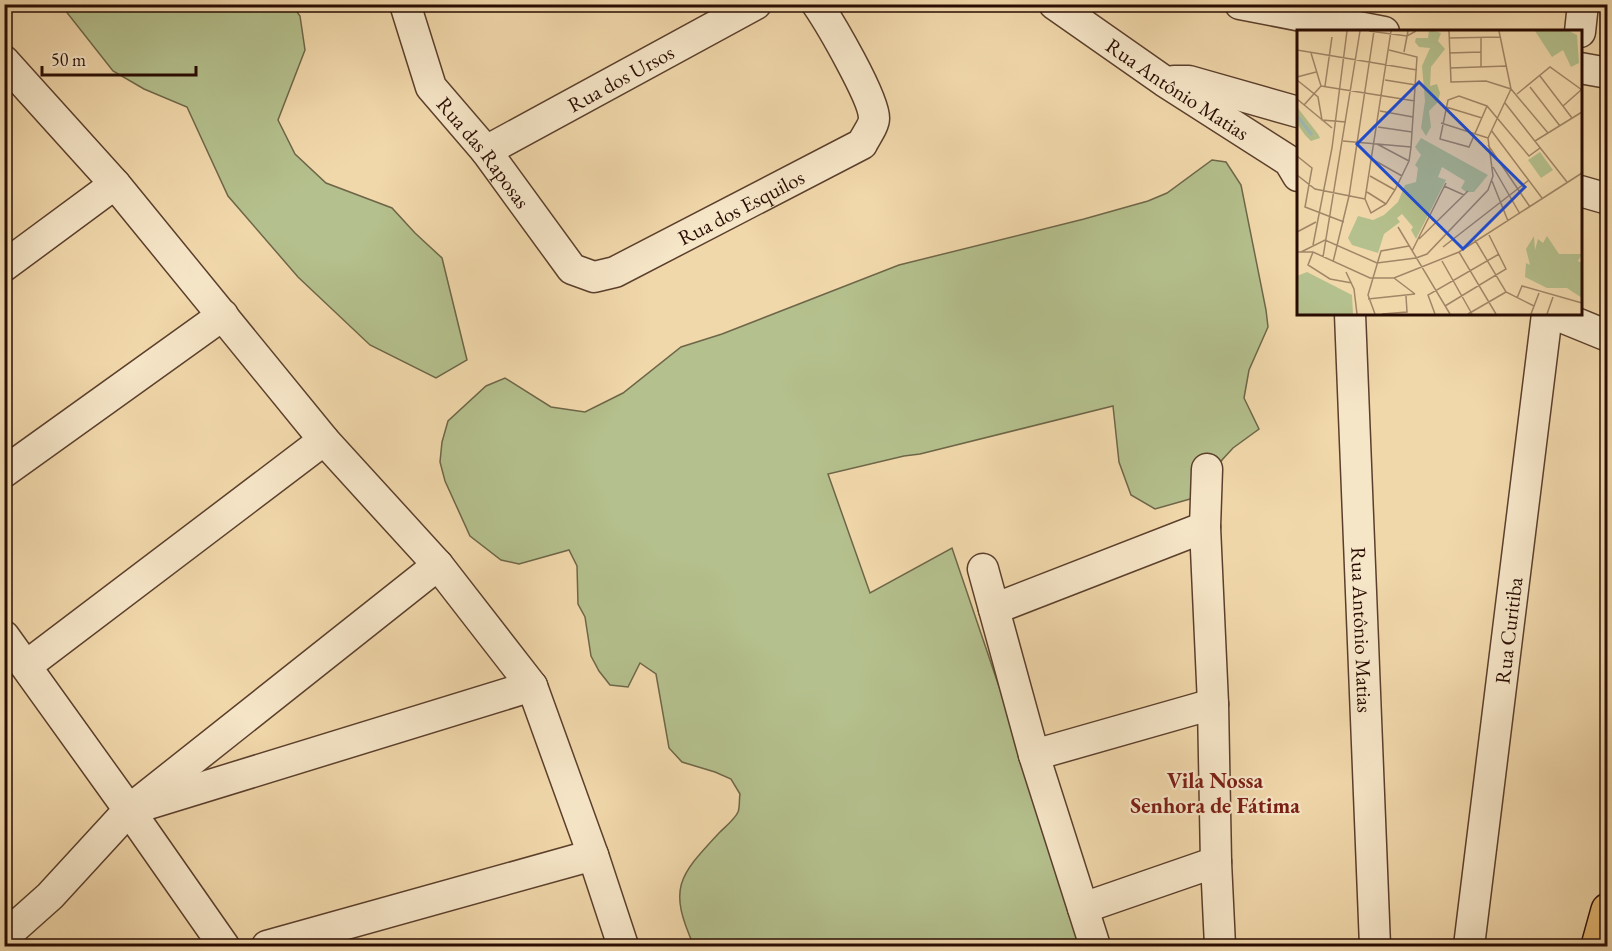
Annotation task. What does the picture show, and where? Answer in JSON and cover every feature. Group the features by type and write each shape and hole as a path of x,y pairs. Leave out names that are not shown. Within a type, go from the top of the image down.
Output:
{"main road":[{"path":"1598,946 1608,910"}],"street":[{"name":"Rua das Raposas","path":"405,4 431,87 486,151 572,269 594,277"},
{"name":"Rua dos Ursos","path":"486,151 756,4"},
{"name":"Rua dos Esquilos","path":"594,277 615,272 862,144 874,120 869,97 817,4"},
{"name":"Rua Antônio Matias","path":"1054,4 1164,81 1289,161 1297,173"},
{"path":"1240,4 1374,30"},
{"path":"1580,30 1583,4"},
{"path":"4,61 115,184 324,440 438,565 532,686 623,946"},
{"path":"1582,68 1608,73"},
{"path":"1164,81 1189,81 1297,111"},
{"path":"4,266 115,184"},
{"path":"1582,191 1608,199"},
{"path":"4,472 223,315"},
{"name":"Rua Antônio Matias","path":"1350,315 1375,946"},
{"name":"Rua Curitiba","path":"1469,946 1546,315"},
{"path":"1556,315 1608,336"},
{"path":"26,666 324,440"},
{"path":"1207,469 1205,527 1220,946"},
{"path":"994,609 1205,527"},
{"path":"4,937 50,896 129,810 438,565"},
{"path":"983,569 1034,754 1095,946"},
{"path":"4,636 224,946"},
{"path":"129,810 532,686"},
{"path":"1034,754 1213,704"},
{"path":"267,946 593,855"},
{"path":"1083,908 1216,862"}],"green space":[{"path":"61,5 292,5 300,16 305,50 278,120 295,154 326,183 392,208 442,258 467,360 436,378 370,345 298,277 228,196 187,107 144,89 113,71"},
{"path":"1212,160 1226,162 1241,185 1268,327 1249,370 1244,398 1259,429 1233,448 1222,460 1204,490 1190,499 1155,509 1131,495 1119,462 1113,406 920,454 828,474 870,593 952,548 1087,946 694,946 681,910 681,884 694,861 737,815 740,794 731,779 682,762 669,748 656,674 640,663 628,687 610,685 599,671 591,656 585,617 578,604 577,566 569,550 519,564 501,560 470,536 445,481 440,462 442,442 448,421 486,386 505,378 551,407 585,412 623,393 681,347 722,334 899,265 1148,201 1167,193"}],"district":[{"name":"Vila Nossa Senhora de Fátima","path":"1215,792"}]}
